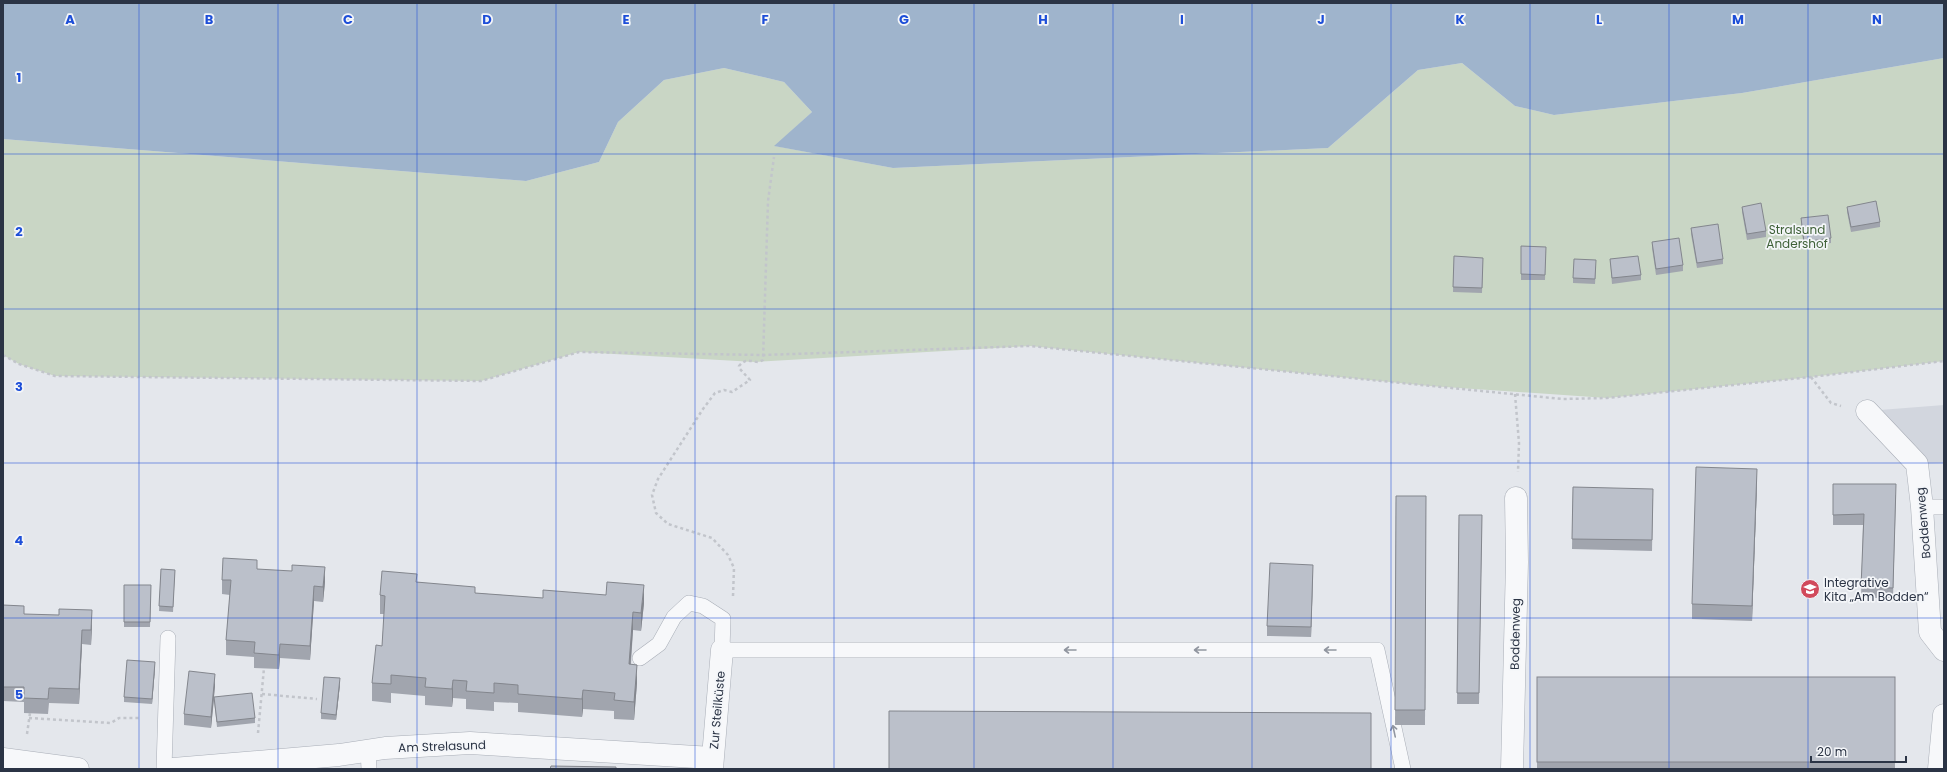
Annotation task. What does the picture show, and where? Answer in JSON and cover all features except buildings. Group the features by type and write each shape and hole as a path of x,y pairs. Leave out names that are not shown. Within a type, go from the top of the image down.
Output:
{"street":[{"name":"Boddenweg","path":"1867,411 1917,464 1922,507 1930,632 1944,650"},
{"name":"Boddenweg","path":"1512,769 1517,562 1516,498"},
{"name":"Zur Steilküste","path":"712,764 722,650"},
{"path":"1939,769 1944,715"},
{"name":"Am Strelasund","path":"173,769 256,762 369,760 470,743 712,764"},
{"path":"3,759 78,769"}],"lane":[{"path":"1922,507 1944,507"},
{"path":"640,658 659,644 674,617 689,603 703,606 723,619 722,650 1377,650 1403,769"},
{"path":"164,769 168,638"}],"path":[{"path":"723,619 733,596 734,568 728,555 712,538 668,524 656,514 652,495 658,478 703,409 715,394 724,390 732,392 750,380 739,366 748,359 759,362 763,360 768,202 774,157"},
{"path":"3,355 19,364 55,376 482,381 579,352 763,355 1030,346 1562,399 1607,398 1811,377 1944,361"},
{"path":"1811,377 1831,403 1867,411"},
{"path":"1514,394 1520,443"},
{"path":"256,762 264,668"},
{"path":"262,694 317,699"},
{"path":"29,718 111,723 120,718 166,719"}],"shaded area":[{"path":"1944,405 1944,463 1917,464 1867,411"}],"green space":[{"name":"Stralsund Andershof","path":"1944,58 1944,361 1811,377 1607,398 1430,386 1030,346 755,362 579,352 481,381 55,376 19,364 3,355 3,139 526,181 599,162 618,122 664,80 724,68 784,82 812,112 775,146 893,168 1328,148 1418,70 1462,63 1515,106 1554,115 1742,93"}],"water":[{"path":"3,3 1944,3 1944,58 1742,93 1554,115 1515,106 1462,63 1418,70 1328,148 893,168 774,146 812,112 784,82 724,68 664,80 618,122 599,162 526,181 3,139"}],"place":[{"name":"Integrative Kita „Am Bodden“","path":"1810,589"}]}
